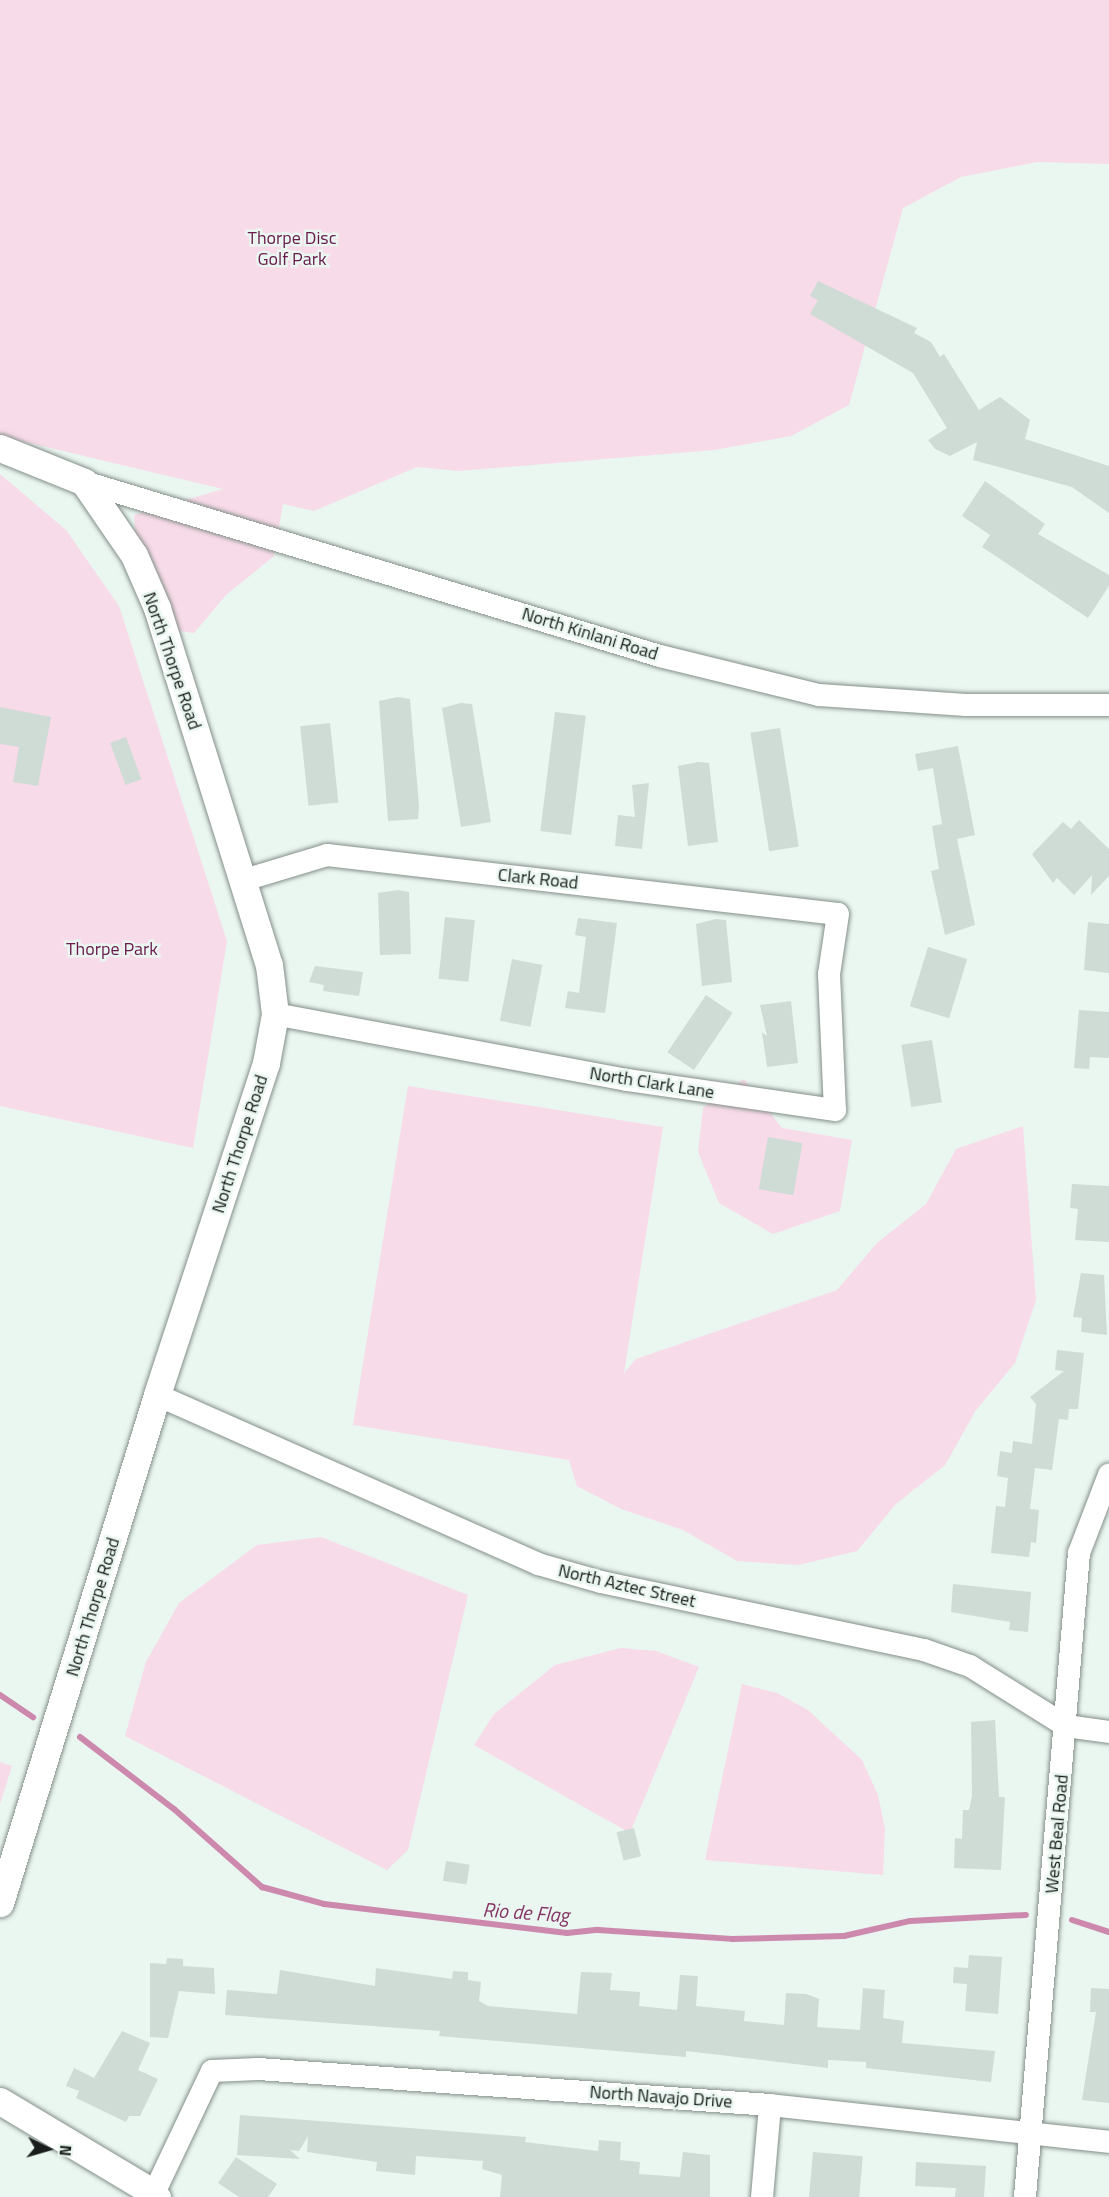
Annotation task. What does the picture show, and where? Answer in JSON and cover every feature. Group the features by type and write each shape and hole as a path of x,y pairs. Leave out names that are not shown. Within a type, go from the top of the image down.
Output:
{"street":[{"path":"0,448 84,482"},
{"name":"North Kinlani Road","path":"84,482 651,653 819,695 966,705 1109,705"},
{"name":"North Thorpe Road","path":"0,1903 157,1395 266,1063 275,1014 269,965 157,608 134,555 84,482"},
{"name":"Clark Road","path":"242,881 327,855 838,914"},
{"name":"North Clark Lane","path":"275,1014 627,1080 835,1110 829,974 838,914"},
{"name":"North Aztec Street","path":"157,1395 507,1552 601,1582 924,1650 970,1666 1066,1726 1109,1732"},
{"name":"West Beal Road","path":"1025,2197 1079,1553 1109,1476"},
{"name":"North Navajo Drive","path":"155,2196 212,2071 258,2069 770,2104 1109,2142"},
{"path":"0,2101 155,2196"},
{"path":"762,2197 770,2104"}],"green space":[{"name":"Thorpe Disc Golf Park","path":"0,0 1109,0 1109,164 1037,162 961,177 903,208 849,405 791,436 714,450 458,471 417,467 314,511 283,504 274,556 226,595 194,633 151,627 139,584 134,515 223,489 0,436"},
{"name":"Thorpe Park","path":"0,474 66,530 119,606 227,941 193,1148 0,1106"},
{"path":"744,1079 782,1128 852,1140 840,1211 773,1234 719,1203 698,1152 703,1108"},
{"path":"408,1086 663,1127 624,1373 636,1359 837,1290 877,1243 926,1204 956,1149 1023,1126 1036,1300 1015,1363 976,1410 945,1465 896,1504 857,1551 798,1565 737,1561 683,1530 621,1509 577,1486 569,1460 353,1425"},
{"path":"321,1537 468,1595 408,1850 387,1870 125,1736 146,1662 179,1603 257,1545"},
{"path":"621,1648 656,1651 699,1667 630,1833 474,1745 494,1714 555,1665"},
{"path":"742,1684 777,1693 808,1710 862,1760 878,1795 885,1829 883,1875 705,1860"},
{"path":"0,1762 12,1766 0,1804"}],"building":[{"path":"818,281 917,328 914,333 931,342 940,357 944,354 979,410 1000,397 1030,420 1025,439 1109,466 1109,513 1072,487 973,460 977,442 950,456 935,449 928,440 947,428 913,373 810,314 818,300 810,296"},
{"path":"985,481 1045,524 1038,534 1109,575 1109,586 1088,618 982,547 990,535 962,516"},
{"path":"398,697 410,699 419,806 418,819 388,821 379,701"},
{"path":"461,703 472,704 491,822 461,827 442,708"},
{"path":"0,707 51,717 38,786 13,782 19,747 0,744"},
{"path":"555,712 586,716 571,835 540,831"},
{"path":"330,723 338,803 309,806 300,726"},
{"path":"780,728 799,847 769,851 750,733"},
{"path":"126,737 141,779 125,785 110,743"},
{"path":"958,746 975,835 957,839 975,925 945,935 931,871 939,869 932,826 942,824 933,768 918,771 915,754"},
{"path":"698,762 709,763 718,842 688,846 678,766"},
{"path":"649,783 642,849 615,846 618,815 635,817 632,785"},
{"path":"1079,820 1109,849 1109,876 1091,895 1092,875 1074,895 1057,878 1053,883 1032,854 1063,822 1071,829"},
{"path":"398,890 409,892 411,954 380,955 378,893"},
{"path":"445,917 475,920 468,982 439,979"},
{"path":"578,918 617,923 605,1013 565,1008 568,991 579,993 586,937 575,935"},
{"path":"716,919 726,920 732,982 702,986 696,924"},
{"path":"1088,922 1109,924 1109,973 1084,970"},
{"path":"928,947 967,959 949,1018 910,1006"},
{"path":"512,959 542,965 530,1027 500,1021"},
{"path":"315,966 363,972 359,996 323,991 324,985 309,982"},
{"path":"706,995 733,1013 694,1070 667,1052"},
{"path":"791,1001 798,1063 767,1067 762,1032 767,1036 760,1005"},
{"path":"1079,1010 1109,1012 1109,1058 1090,1057 1089,1069 1074,1068"},
{"path":"932,1040 942,1102 911,1107 901,1045"},
{"path":"768,1137 802,1143 793,1195 759,1189"},
{"path":"1072,1184 1109,1186 1109,1242 1075,1240 1078,1209 1070,1208"},
{"path":"1081,1273 1104,1275 1107,1335 1081,1332 1082,1318 1073,1317"},
{"path":"1057,1350 1084,1353 1078,1409 1069,1409 1068,1420 1059,1419 1052,1470 1035,1468 1030,1509 1039,1510 1036,1543 1031,1542 1029,1557 991,1553 996,1506 1005,1507 1008,1478 997,1476 1000,1451 1012,1453 1013,1441 1032,1444 1036,1404 1030,1397 1064,1371 1055,1370"},
{"path":"953,1584 1031,1592 1028,1632 1009,1630 1010,1622 951,1612"},
{"path":"995,1720 999,1797 1005,1797 1001,1870 954,1868 955,1838 962,1839 963,1810 969,1810 972,1796 971,1722"},
{"path":"634,1828 641,1856 624,1860 617,1832"},
{"path":"446,1861 470,1865 467,1885 443,1881"},
{"path":"969,1955 1002,1957 998,2014 965,2011 967,1984 953,1983 954,1967 968,1968"},
{"path":"167,1958 183,1959 183,1966 214,1968 215,1994 179,1991 168,2038 150,2037 150,1963 166,1964"},
{"path":"376,1968 452,1979 453,1971 468,1972 468,1980 481,1982 479,2001 488,2006 577,2014 581,1972 612,1973 610,1990 640,1992 639,2006 677,2010 680,1975 698,1976 696,2006 745,2011 744,2021 784,2025 786,1993 806,1994 819,1999 817,2027 860,2030 863,1988 885,1990 883,2018 904,2021 902,2043 995,2051 991,2082 866,2068 866,2062 828,2060 828,2068 686,2051 686,2057 439,2036 440,2031 225,2015 227,1990 277,1994 280,1970 375,1986"},
{"path":"1091,1988 1109,1989 1109,2103 1082,2100 1096,2012 1090,2012"},
{"path":"122,2031 150,2043 138,2070 158,2079 140,2116 129,2116 126,2122 76,2098 79,2091 66,2086 74,2068 94,2078"},
{"path":"240,2115 526,2137 525,2142 598,2151 599,2140 621,2142 620,2160 640,2162 639,2174 680,2177 683,2152 710,2155 710,2197 500,2197 502,2175 482,2169 483,2161 416,2156 415,2175 376,2171 377,2162 307,2152 308,2136 299,2151 290,2150 300,2159 237,2155"},
{"path":"813,2152 863,2156 859,2197 809,2197"},
{"path":"236,2157 277,2184 268,2197 239,2197 218,2183"},
{"path":"916,2162 986,2166 984,2197 955,2197 956,2188 915,2186"}],"waterway":[{"name":"Rio de Flag","path":"0,1695 33,1717"},
{"name":"Rio de Flag","path":"80,1737 174,1809 262,1887 324,1904 567,1933 598,1930 732,1939 844,1936 910,1921 1026,1915"},
{"name":"Rio de Flag","path":"1072,1920 1109,1932"}]}
